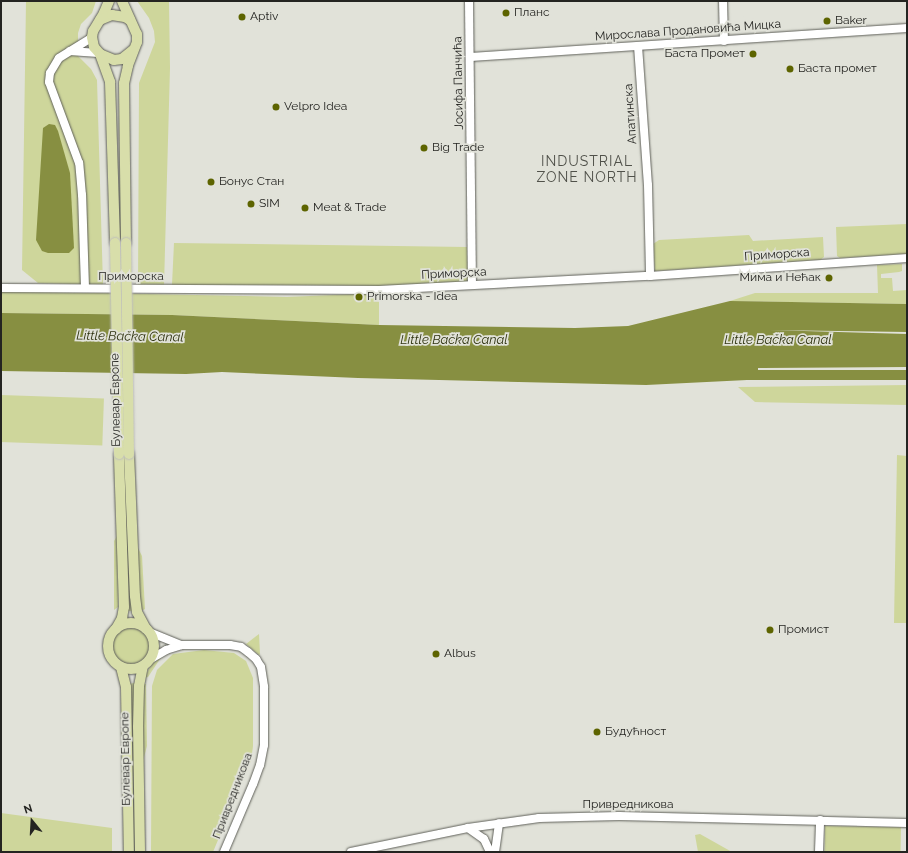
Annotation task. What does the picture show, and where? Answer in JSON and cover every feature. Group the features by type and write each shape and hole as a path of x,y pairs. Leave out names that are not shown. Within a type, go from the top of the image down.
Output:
{"main road":[{"path":"100,20 109,1"},
{"name":"Булевар Европе","path":"122,1 137,34 124,83 126,243 124,607 122,618 116,629 111,634 108,649 110,656 121,667 126,687 129,852"},
{"path":"92,37 95,26 105,16 118,15 130,20"},
{"name":"Булевар Европе","path":"92,37 110,82 124,454 135,596 138,612 154,647 146,663 138,686 140,852"},
{"path":"99,54 107,58 122,59 134,49"},
{"path":"116,629 128,624 134,624 148,631"},
{"path":"121,667 132,669 146,663"}],"street":[{"name":"Јосифа Панчића","path":"469,1 471,57 472,285"},
{"path":"723,1 724,41"},
{"name":"Мирослава Продановића Мицка","path":"471,57 907,28"},
{"path":"85,288 81,187 78,163 49,82 53,64 59,58 92,37"},
{"name":"Апатинска","path":"638,46 648,185 650,276"},
{"path":"70,51 99,54"},
{"name":"Приморска","path":"1,288 379,290 650,276 907,258"},
{"path":"148,631 182,645"},
{"path":"146,663 166,650 182,645"},
{"name":"Привредникова","path":"182,645 230,645 241,647 256,659 263,676 264,745 260,765 224,852"},
{"name":"Привредникова","path":"351,852 468,828 539,818 619,816 907,823"},
{"path":"819,852 820,820"},
{"path":"495,852 499,823"},
{"path":"468,828 484,839 490,852"}],"shaded area":[{"path":"26,1 96,1 92,13 81,24 78,33 78,56 91,69 97,80 103,285 38,283 22,270"},
{"path":"137,1 169,1 170,68 164,286 138,286 139,83 155,42 154,31 149,18"},
{"path":"907,224 907,254 840,258 837,256 836,227"},
{"path":"749,235 753,241 823,237 824,257 820,260 655,271 653,244 659,240"},
{"path":"174,243 467,247 469,282 381,286 172,285"},
{"path":"902,264 902,271 881,274 881,278 892,278 893,291 907,290 907,304 730,301 755,293 878,293 877,265"},
{"path":"1,291 287,297 379,293 379,325 172,315 1,313"},
{"path":"907,385 907,405 755,402 738,387"},
{"path":"1,395 104,399 102,446 1,442"},
{"path":"897,455 907,456 907,623 894,623"},
{"path":"124,482 128,482 133,611 128,611"},
{"path":"117,536 118,607 114,610 114,541"},
{"path":"138,548 142,556 145,609 143,610 141,610 139,605"},
{"path":"135,628 144,633 148,639 148,653 144,659 135,664 127,664 118,659 114,653 113,642 118,633 124,629"},
{"path":"259,634 260,654 259,655 246,644"},
{"path":"204,650 234,653 246,661 253,678 253,746 251,761 213,852 151,852 152,686 157,670 173,654"},
{"path":"162,656 148,677 144,678 151,665"},
{"path":"134,683 136,776 132,776 129,684"},
{"path":"143,684 146,684 147,746 143,761"},
{"path":"1,813 112,828 112,852 1,852"},
{"path":"825,826 901,827 901,852 825,852"},
{"path":"700,834 732,852 698,852 695,835"}],"water":[{"path":"49,124 55,125 58,131 70,173 74,248 69,253 48,253 42,251 36,240 43,128"},
{"name":"Little Bačka Canal","path":"730,301 907,304 907,332 769,330 907,334 907,367 758,368 758,370 907,370 907,380 747,380 646,385 358,378 222,372 186,374 1,371 1,313 172,315 379,325 575,328 628,326"}],"place":[{"name":"Планс","path":"506,13"},
{"name":"Aptiv","path":"242,17"},
{"name":"Baker","path":"827,21"},
{"name":"Баста Промет","path":"753,54"},
{"name":"Баста промет","path":"790,69"},
{"name":"Velpro Idea","path":"276,107"},
{"name":"Big Trade","path":"424,148"},
{"name":"Бонус Стан","path":"211,182"},
{"name":"SIM","path":"251,204"},
{"name":"Meat & Trade","path":"305,208"},
{"name":"Мима и Нећак","path":"829,278"},
{"name":"Primorska - Idea","path":"359,297"},
{"name":"Промист","path":"770,630"},
{"name":"Albus","path":"436,654"},
{"name":"Будућност","path":"597,732"}],"district":[{"name":"INDUSTRIAL ZONE NORTH","path":"587,170"}]}
